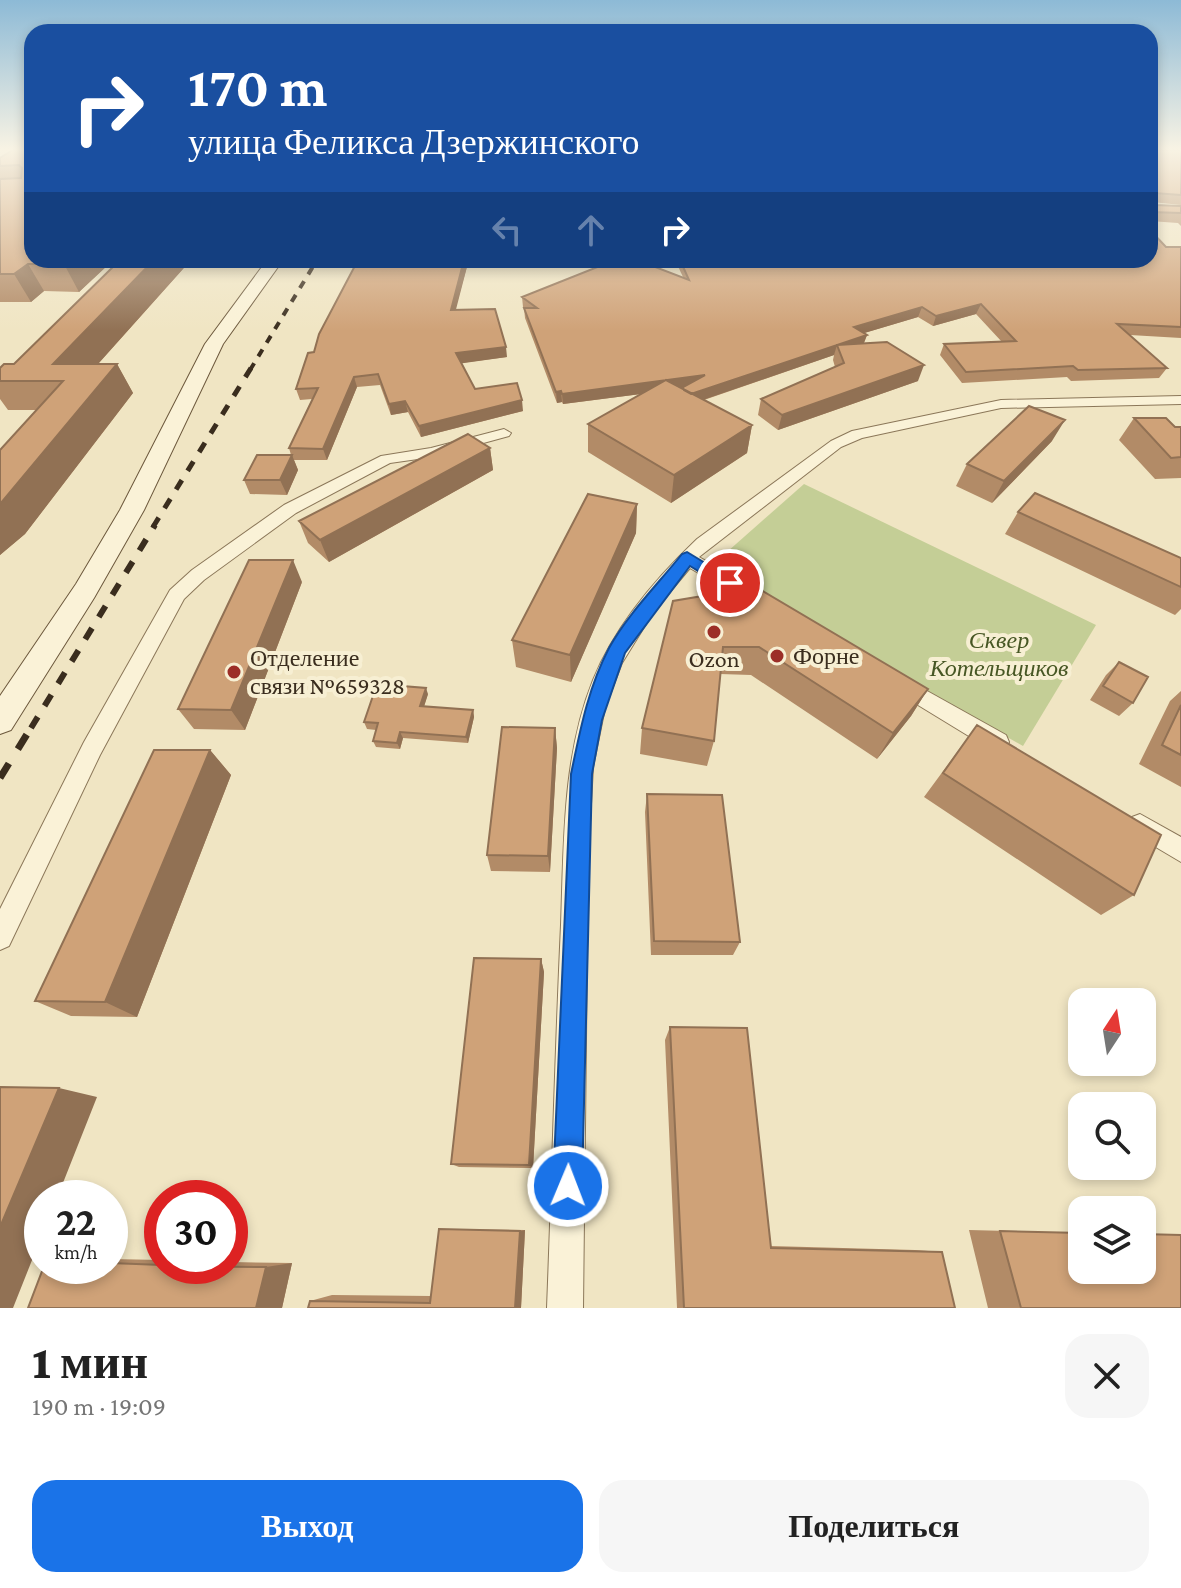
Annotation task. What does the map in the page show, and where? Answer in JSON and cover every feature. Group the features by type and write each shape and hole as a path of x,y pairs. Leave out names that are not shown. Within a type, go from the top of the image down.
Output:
{"main road":[{"path":"0,721 85,591 132,510 214,344 269,268"}],"street":[{"path":"565,1308 572,967 582,774 592,720 603,682 617,650 687,558 836,444 857,434 1001,404 1181,400"},
{"path":"0,937 92,749 177,595 290,509 386,459 432,452 504,433"},
{"path":"687,558 786,616"},
{"path":"881,672 1017,753"},
{"path":"1126,817 1181,850"}],"green space":[{"name":"Сквер Котельщиков","path":"804,484 1096,625 1023,746 710,567"}],"building":[{"path":"0,209 24,209 24,267 14,274 0,274"},
{"path":"1158,209 1181,209 1181,213 1158,212"},
{"path":"1158,238 1166,247 1181,247 1181,327 1117,324 1167,368 1078,370 1073,366 966,372 944,344 1016,341 981,304 936,316 922,307 854,327 867,335 691,394 683,387 705,375 562,394 561,391 556,392 524,308 537,308 522,297 595,268 658,268 689,280 684,268 1158,268"},
{"path":"112,268 146,268 53,364 117,364 0,504 0,450 63,381 0,381 0,368 4,364 14,364"},
{"path":"354,268 462,268 451,310 495,309 506,347 456,353 475,389 517,383 522,400 419,426 405,401 389,404 378,374 354,377 323,449 289,448 318,388 296,389 308,353 314,352 319,334"},
{"path":"887,342 924,365 782,415 761,399 844,363 837,345"},
{"path":"666,380 752,425 674,475 588,424"},
{"path":"1029,406 1065,420 1004,481 967,464"},
{"path":"1134,418 1166,418 1175,427 1181,427 1181,457 1171,458"},
{"path":"468,434 490,448 320,540 299,521"},
{"path":"257,455 292,455 280,480 244,480"},
{"path":"1035,493 1181,558 1181,587 1018,512"},
{"path":"588,494 637,504 570,655 512,640"},
{"path":"249,560 293,560 231,710 178,709"},
{"path":"756,587 928,689 893,733 759,647 723,647 714,741 642,728 673,601"},
{"path":"1119,662 1148,677 1133,703 1103,686"},
{"path":"377,684 426,688 420,706 473,710 466,737 400,732 397,743 373,741 378,723 364,722"},
{"path":"1181,705 1181,755 1162,745"},
{"path":"977,725 1161,835 1134,895 943,773"},
{"path":"502,727 555,728 548,856 487,855"},
{"path":"154,750 210,750 105,1002 35,1001"},
{"path":"647,794 722,795 740,942 654,941"},
{"path":"474,958 541,959 529,1165 451,1164"},
{"path":"670,1027 747,1028 771,1248 942,1252 955,1308 684,1308"},
{"path":"0,1087 59,1088 0,1227"},
{"path":"439,1229 520,1231 515,1308 308,1308 310,1301 430,1303"},
{"path":"1000,1231 1068,1233 1068,1284 1156,1284 1156,1234 1181,1235 1181,1308 1021,1308"},
{"path":"128,1264 144,1264 144,1284 248,1284 248,1267 266,1267 256,1308 28,1308 37,1284 128,1284"}],"railway":[{"path":"250,370 312,268"},
{"path":"153,527 251,368"},
{"path":"31,728 155,525"},
{"path":"0,778 32,726"}],"place":[{"name":"Ozon","path":"714,632"},
{"name":"Форне","path":"777,656"},
{"name":"Отделение связи №659328","path":"234,672"}],"route":[{"path":"568,1186 577,849 582,774 592,720 603,682 617,650 687,558 730,583"}]}
